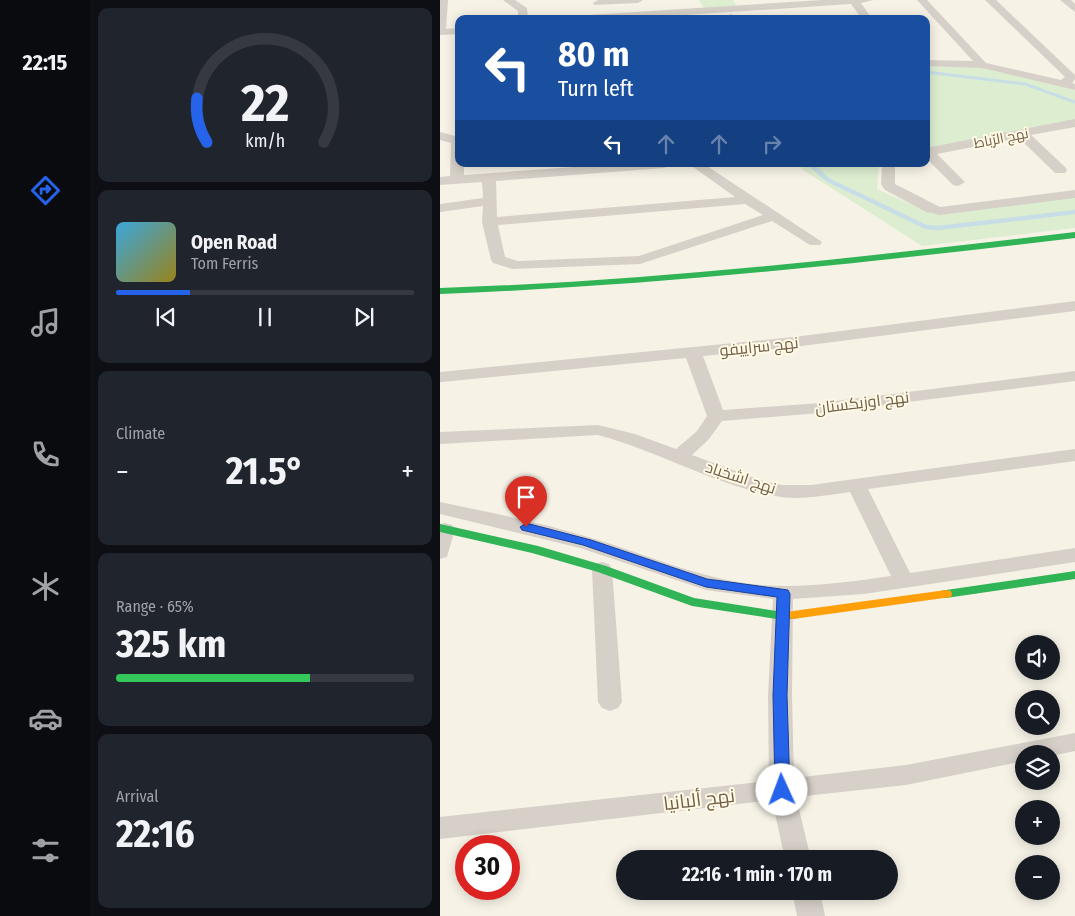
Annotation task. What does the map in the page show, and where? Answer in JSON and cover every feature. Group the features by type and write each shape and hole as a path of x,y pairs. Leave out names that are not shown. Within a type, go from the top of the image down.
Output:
{"main road":[{"path":"440,291 527,291 707,278 1075,234"},
{"path":"959,261 1075,247"},
{"path":"442,528 534,548 602,569 692,602 741,612 783,605 828,612 1075,575"}],"street":[{"path":"443,0 441,30 455,31"},
{"path":"508,0 523,10 523,15"},
{"path":"602,15 598,1 638,0"},
{"path":"671,0 678,12"},
{"path":"632,15 716,9 740,4 784,6 868,0"},
{"path":"922,0 982,65"},
{"path":"930,63 982,65 1070,85 1071,77 990,0"},
{"path":"1065,0 1075,9"},
{"path":"854,1 864,15"},
{"path":"784,6 790,15"},
{"path":"716,9 720,15"},
{"name":"نهج الرّباط","path":"930,151 1075,123"},
{"path":"1022,134 1060,170"},
{"path":"440,136 455,140"},
{"path":"930,155 958,182"},
{"path":"457,167 457,180"},
{"path":"440,182 600,167"},
{"path":"700,167 748,200 815,242"},
{"path":"888,167 888,184 890,187 932,209 940,211 1075,194"},
{"path":"489,178 489,222 498,260 517,266 640,260 775,216"},
{"path":"489,222 748,200"},
{"path":"440,208 490,201"},
{"name":"نهج سراييفو","path":"442,377 794,342 1075,306"},
{"path":"680,456 703,435 716,416 694,353"},
{"name":"نهج اوزبكستان","path":"716,416 820,408 1075,376"},
{"name":"نهج اشخباد","path":"440,438 598,430 629,438 755,485 782,491 811,491 1075,455"},
{"path":"856,485 904,581"},
{"path":"440,508 578,540 706,583 783,605 826,591 1075,555"},
{"path":"440,552 442,528"},
{"path":"602,569 610,702"},
{"path":"783,605 780,695 782,790 796,850"},
{"name":"نهج ألبانيا","path":"440,828 906,775 1075,742"},
{"path":"808,900 811,916"}],"green space":[{"path":"699,0 733,0 737,6 704,8"},
{"path":"930,64 984,67 1075,90 1075,121 930,149"},
{"path":"802,167 879,167 877,189 932,214 1075,197 1075,228 922,246 803,170"}],"waterway":[{"path":"930,72 1025,84 1075,102"},
{"path":"813,167 828,180 926,227 938,228 1075,212"}],"traffic: fast":[{"path":"440,291 599,284 679,278 1075,235"},
{"path":"440,528 534,549 602,569 692,602 783,616 793,615"},
{"path":"946,594 1075,575"}],"traffic: slow":[{"path":"793,615 946,594"}],"route":[{"path":"526,527 587,543 706,583 784,594 780,695 782,790"}]}
